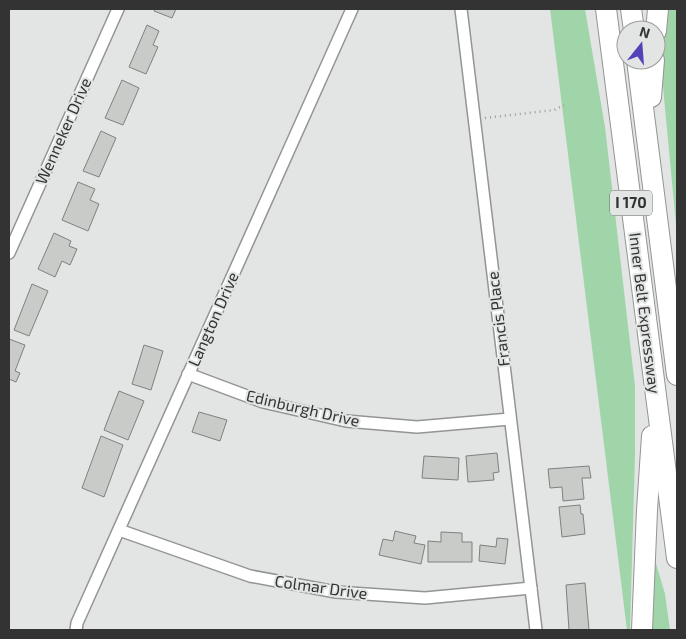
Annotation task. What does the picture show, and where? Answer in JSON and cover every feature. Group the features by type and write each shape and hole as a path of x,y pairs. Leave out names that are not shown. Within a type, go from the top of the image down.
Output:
{"highway":[{"name":"Inner Belt Expressway","path":"606,9 677,558"},
{"name":"Inner Belt Expressway","path":"638,70 677,375"},
{"path":"648,139 653,70"},
{"path":"642,630 647,510 655,397"}],"street":[{"name":"Wenneker Drive","path":"9,254 118,9"},
{"name":"Langton Drive","path":"76,630 77,623 118,530 352,9"},
{"name":"Francis Place","path":"461,9 536,630"},
{"name":"Edinburgh Drive","path":"188,374 263,402 346,421 417,427 510,419"},
{"name":"Colmar Drive","path":"118,530 250,576 336,592 425,598 531,588"}],"path":[{"path":"484,118 554,110 564,104"}],"green space":[{"path":"550,9 585,9 605,127 635,386 630,630 627,630"},
{"path":"663,9 677,9 677,235 663,87 662,70 666,70 666,20 663,20"},
{"path":"655,560 665,594 670,630 648,630"}],"building":[{"path":"155,9 176,9 172,18 154,11"},
{"path":"147,25 159,31 153,45 158,47 146,74 129,67"},
{"path":"122,80 139,88 123,125 105,118"},
{"path":"101,131 116,138 99,177 83,171"},
{"path":"78,182 95,189 90,200 99,204 88,231 62,220"},
{"path":"54,233 71,241 69,246 77,249 70,265 62,261 55,277 38,269"},
{"path":"32,284 48,291 29,336 14,330"},
{"path":"9,339 25,345 15,371 20,373 16,382 9,379"},
{"path":"144,345 163,351 151,390 132,384"},
{"path":"119,391 144,401 128,440 104,430"},
{"path":"199,412 227,420 220,441 192,432"},
{"path":"101,436 123,445 104,497 82,488"},
{"path":"497,453 499,472 493,473 494,480 468,482 466,456"},
{"path":"424,456 459,458 458,480 422,478"},
{"path":"589,466 591,478 582,478 584,499 563,501 562,487 550,488 548,469"},
{"path":"580,505 585,534 562,537 559,507"},
{"path":"395,531 416,536 414,543 425,545 421,564 379,555 383,539 393,541"},
{"path":"441,532 462,533 462,542 472,542 472,562 428,562 428,541 441,542"},
{"path":"497,538 508,539 505,564 479,561 480,545 496,547"},
{"path":"585,583 589,630 569,630 566,585"}]}
